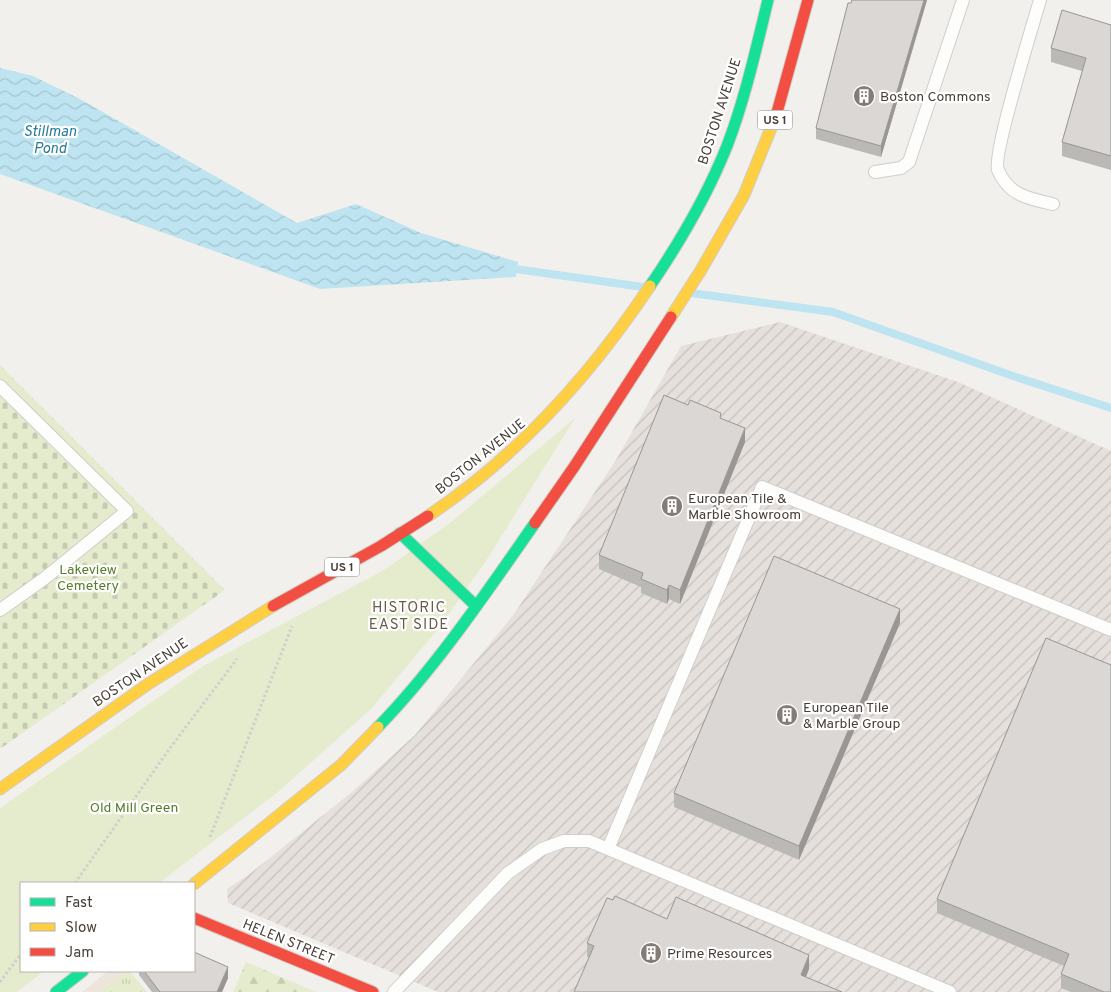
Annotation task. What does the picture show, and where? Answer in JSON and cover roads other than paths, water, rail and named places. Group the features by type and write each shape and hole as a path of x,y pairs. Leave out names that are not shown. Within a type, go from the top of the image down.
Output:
{"main road":[{"name":"BOSTON AVENUE","path":"0,789 118,704 199,650 400,533 476,482 543,424 602,355 643,299 688,228 720,163 735,120 768,0"},
{"name":"US 1","path":"195,883 341,765 395,709 476,606 574,467 723,233 762,154 778,111 808,0"},
{"path":"400,533 476,606"},
{"name":"HELEN STREET","path":"195,918 373,992"},
{"path":"56,992 82,972"}],"lane":[{"path":"875,172 902,168 909,162 962,0"},
{"path":"1040,0 1000,144 997,168 1009,188 1026,198 1053,204"},
{"path":"0,386 127,511 45,578 0,610"},
{"path":"608,849 762,487 1111,630"},
{"path":"394,992 508,873 542,850 564,841 589,841 950,992"}],"water":[{"name":"Stillman Pond","path":"0,68 33,76 80,99 297,223 356,204 421,233 518,262 516,277 320,289 0,174"}],"waterway":[{"path":"508,268 643,287"},
{"path":"691,293 833,312 1013,376 1111,408"}],"place":[{"name":"Boston Commons","path":"864,96"},
{"name":"European Tile & Marble Showroom","path":"672,506"},
{"name":"European Tile & Marble Group","path":"787,715"},
{"name":"Prime Resources","path":"651,953"}],"district":[{"name":"HISTORIC EAST SIDE","path":"409,616"}],"park label":[{"name":"Lakeview Cemetery","path":"88,578"},
{"name":"Old Mill Green","path":"134,807"}]}
